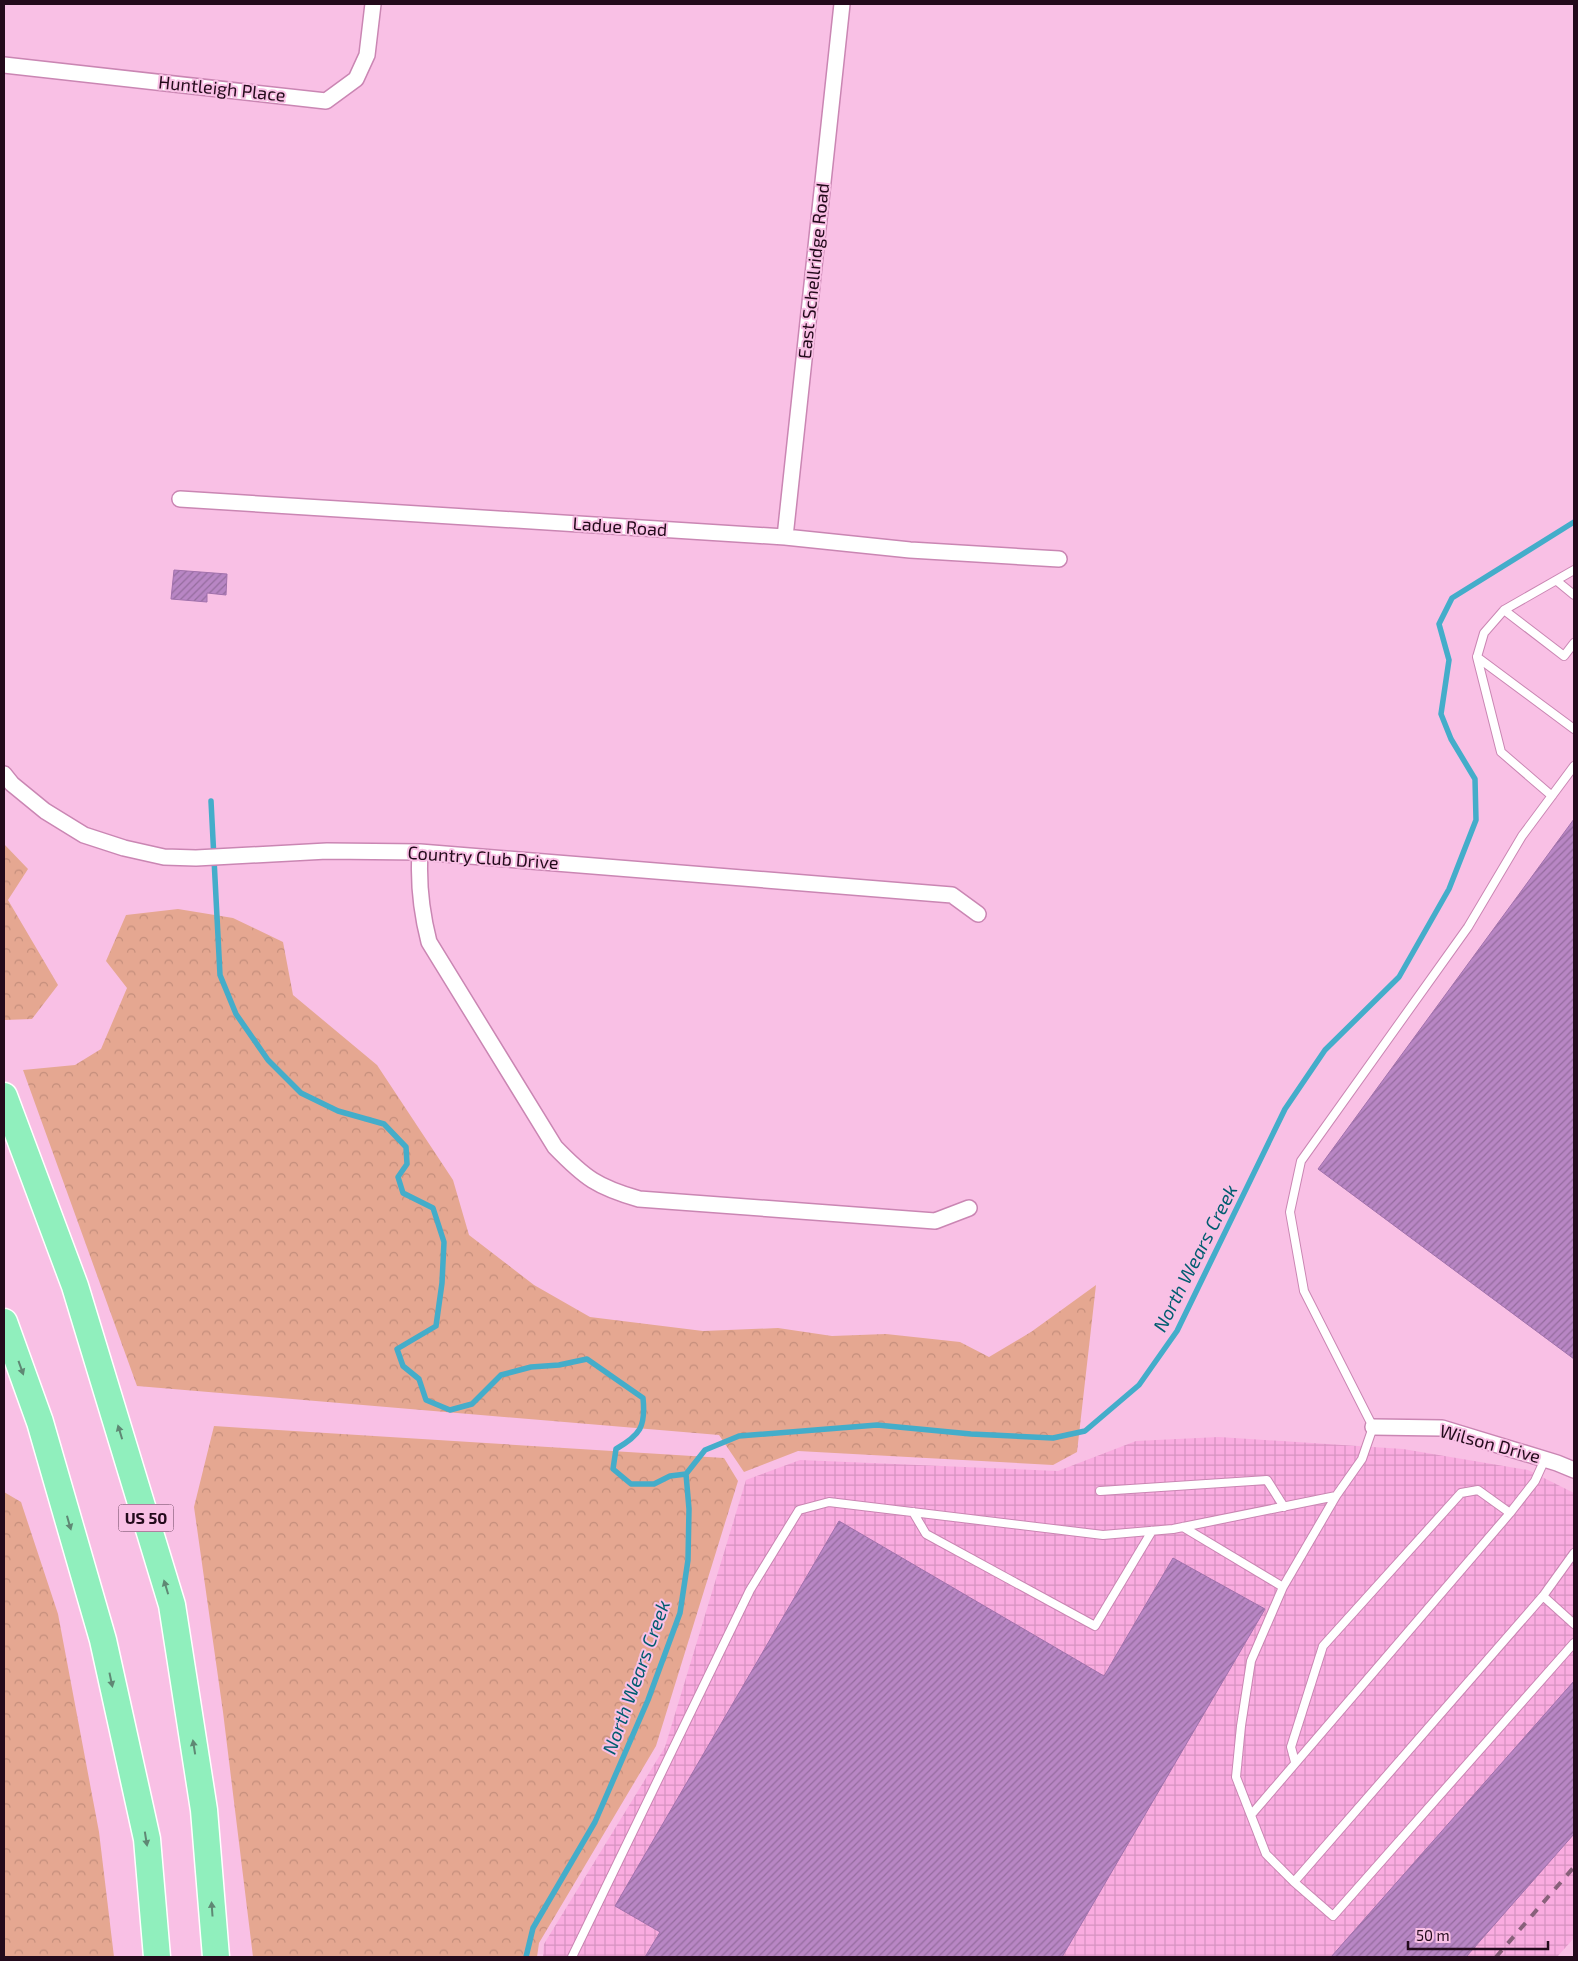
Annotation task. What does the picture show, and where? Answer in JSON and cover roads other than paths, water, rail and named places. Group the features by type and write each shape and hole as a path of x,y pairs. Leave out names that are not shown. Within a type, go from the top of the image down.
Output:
{"highway":[{"name":"US 50","path":"4,1096 75,1286 172,1605 204,1810 216,1957"},
{"path":"4,1322 40,1422 102,1640 147,1839 157,1957"}],"street":[{"name":"Huntleigh Place","path":"4,65 326,100 356,79 367,55 373,4"},
{"name":"East Schellridge Road","path":"785,537 842,4"},
{"name":"Ladue Road","path":"180,499 785,537 910,550 1059,560"},
{"name":"Country Club Drive","path":"4,774 12,784 45,811 84,835 124,848 164,857 196,858 327,850 420,852 952,896 978,914"},
{"path":"420,852 418,886 421,912 430,942 555,1147 578,1171 599,1185 639,1199 935,1221 969,1208"},
{"name":"Wilson Drive","path":"1373,1428 1442,1428 1545,1459 1574,1470"}],"lane":[{"path":"1552,796 1501,752 1477,657 1484,633 1504,610 1574,570"},
{"path":"1557,581 1574,595"},
{"path":"1504,610 1564,656 1574,643"},
{"path":"1477,657 1574,729"},
{"path":"1574,766 1522,836 1468,927 1301,1161 1290,1212 1304,1291 1373,1428 1362,1460 1336,1496 1283,1587 1251,1661 1241,1726 1236,1777 1266,1854 1294,1882 1333,1916 1574,1643"},
{"path":"1250,1815 1510,1513 1536,1481 1545,1459"},
{"path":"1100,1491 1268,1480 1284,1506"},
{"path":"1296,1762 1291,1747 1323,1646 1461,1493 1478,1490 1510,1513"},
{"path":"572,1957 750,1590 799,1510 829,1502 1103,1534 1183,1527 1336,1496"},
{"path":"913,1512 926,1534 1095,1626 1152,1530"},
{"path":"1183,1527 1283,1587"},
{"path":"1294,1882 1543,1596 1574,1553"},
{"path":"1543,1596 1574,1624"}],"waterway":[{"name":"North Wears Creek","path":"526,1957 533,1928 595,1822 648,1700 680,1613 688,1560 689,1509 686,1474 705,1450 739,1436 877,1425 971,1434 1053,1438 1085,1431 1139,1385 1177,1331 1285,1109 1325,1050 1399,977 1449,889 1476,820 1475,779 1451,739 1441,714 1449,660 1439,624 1452,598 1574,522"},
{"path":"211,801 220,975 236,1014 268,1060 301,1093 338,1111 384,1124 406,1147 407,1164 398,1177 403,1193 433,1208 444,1242 442,1283 436,1326 397,1349 403,1366 419,1379 426,1400 450,1410 472,1404 501,1375 531,1367 559,1365 587,1359 643,1398 644,1408 640,1429 631,1439 616,1449 613,1469 631,1484 654,1484 670,1476 686,1474"}],"railway":[{"path":"1496,1957 1574,1867"}]}
